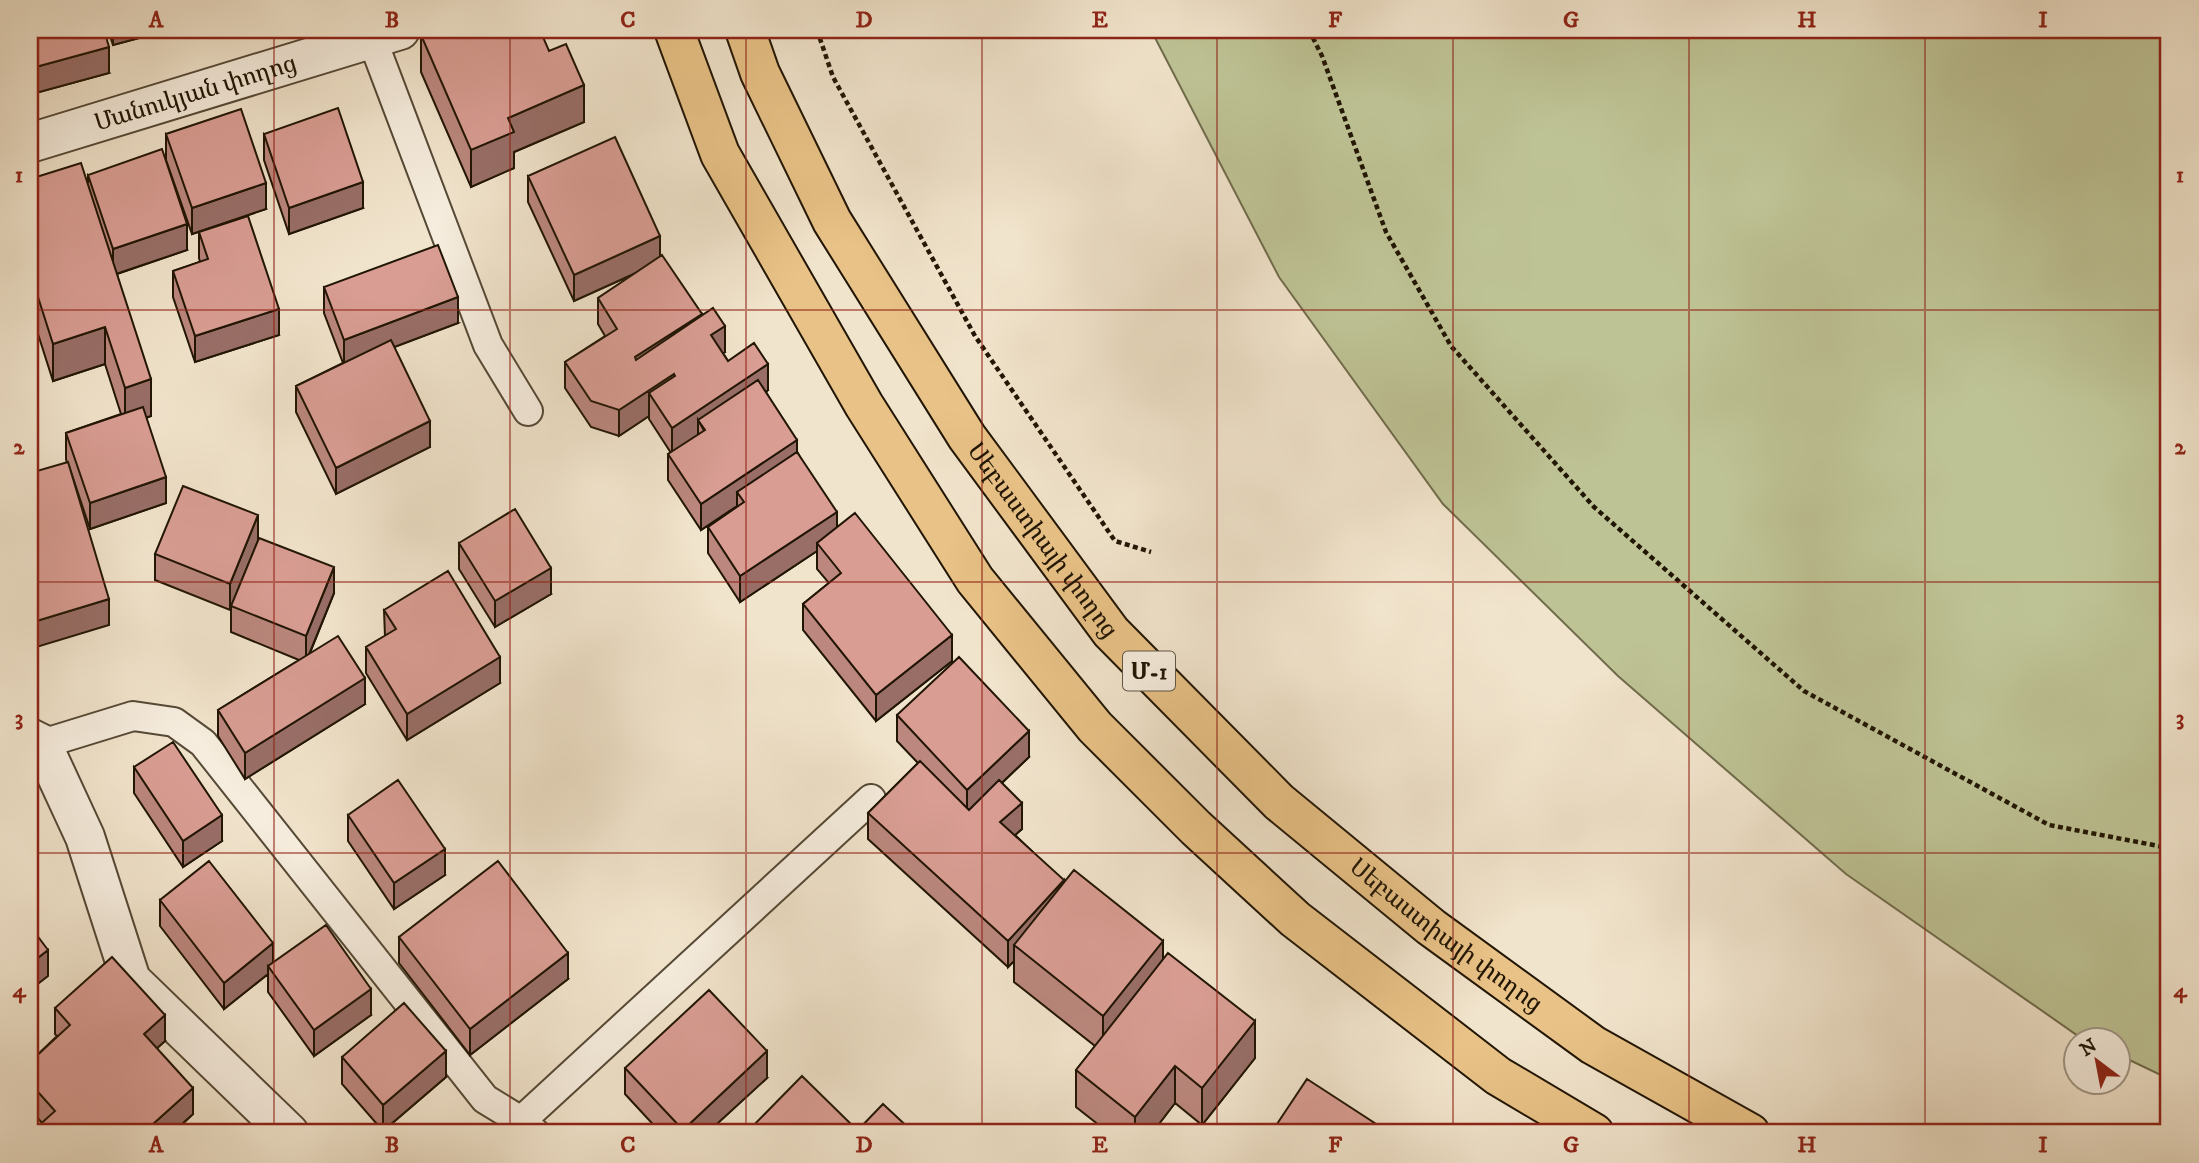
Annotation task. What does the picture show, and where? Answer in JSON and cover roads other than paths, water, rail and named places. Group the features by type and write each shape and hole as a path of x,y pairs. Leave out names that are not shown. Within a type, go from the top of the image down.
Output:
{"main road":[{"path":"674,30 720,154 864,405 975,580 1095,727 1196,828 1296,919 1498,1076 1594,1133"},
{"name":"Սեբաստիայի փողոց","path":"745,30 760,73 832,221 967,437 1111,632 1279,802 1431,927 1593,1045 1750,1133"}],"street":[{"name":"Մանուկյան փողոց","path":"30,143 386,34"},
{"path":"36,741 85,837 131,980 289,1133"}],"lane":[{"path":"386,34 488,345 528,411"},
{"path":"36,741 133,716 174,722 203,743 485,1099 528,1127 871,799"}]}
